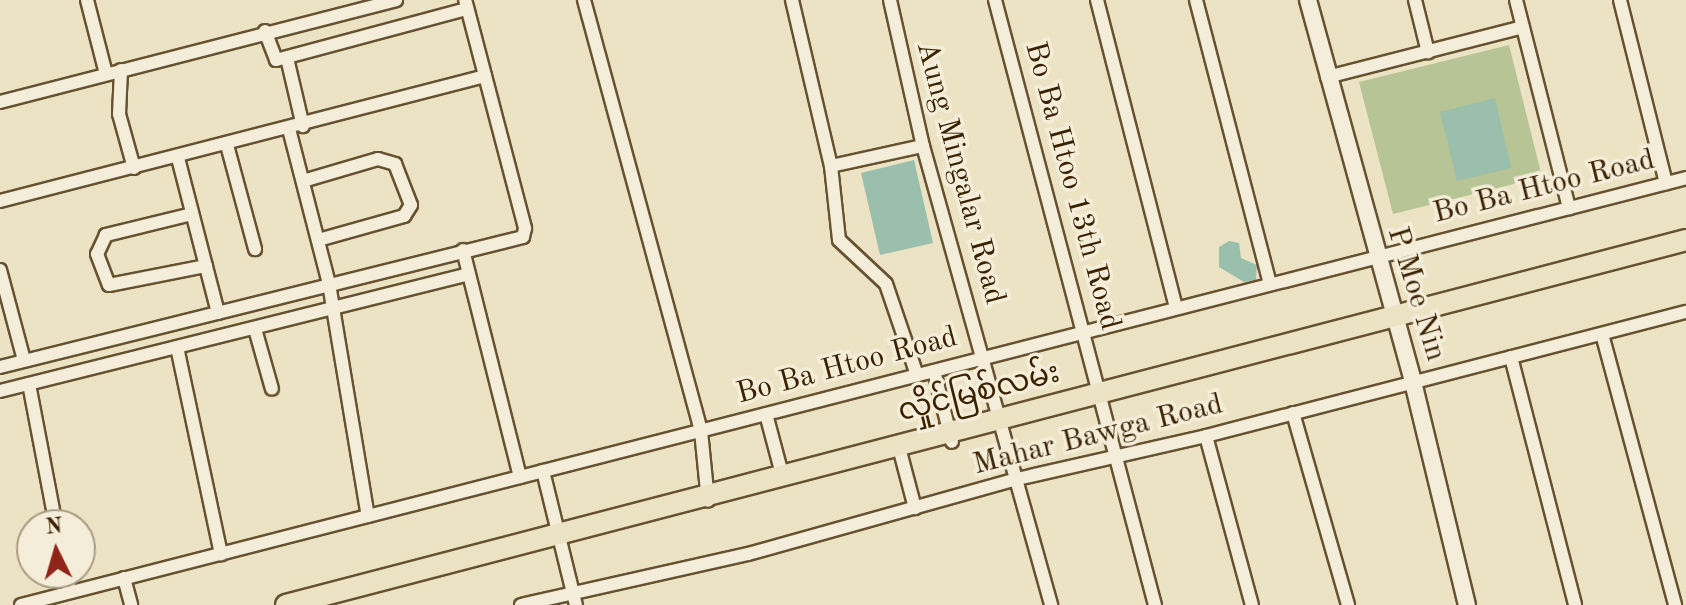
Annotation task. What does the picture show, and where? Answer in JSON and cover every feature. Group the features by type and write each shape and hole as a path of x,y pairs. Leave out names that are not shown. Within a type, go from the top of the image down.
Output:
{"main road":[{"name":"လှိုင်မြစ်လမ်း","path":"1396,321 1686,240"},
{"name":"လှိုင်မြစ်လမ်း","path":"708,499 782,474 1002,424 1101,394 1686,254"},
{"name":"လှိုင်မြစ်လမ်း","path":"286,605 708,499 901,455 950,437"},
{"name":"လှိုင်မြစ်လမ်း","path":"321,605 560,537"}],"street":[{"path":"87,0 106,74"},
{"path":"0,102 265,31 396,0"},
{"path":"584,0 701,431 708,499"},
{"path":"792,0 831,166 839,240 886,284 917,375"},
{"name":"Aung Mingalar Road","path":"890,0 923,146 1051,605"},
{"name":"Bo Ba Htoo 13th Road","path":"995,0 1155,605"},
{"path":"1097,0 1176,308"},
{"path":"1196,0 1270,284"},
{"name":"P Moe Nin","path":"1308,0 1375,257 1413,382 1467,605"},
{"path":"1415,0 1428,52"},
{"path":"1516,0 1569,208"},
{"path":"1620,0 1666,183"},
{"path":"0,367 523,237 525,228 466,4 287,58 272,58 265,31"},
{"path":"1327,77 1523,27"},
{"path":"287,58 303,126"},
{"path":"121,70 119,114 134,168"},
{"path":"0,201 303,126 485,76"},
{"path":"289,129 329,284 368,516"},
{"path":"227,145 255,249"},
{"path":"831,166 923,146"},
{"path":"178,158 218,313"},
{"path":"303,181 378,159 395,164 411,205 404,216 318,240"},
{"name":"Bo Ba Htoo Road","path":"21,605 1686,178"},
{"path":"192,214 106,235 97,254 109,285 206,266"},
{"path":"463,250 520,477"},
{"path":"0,270 2,287 24,360"},
{"path":"0,391 334,311 469,274"},
{"name":"Mahar Bawga Road","path":"521,605 574,598 748,554 1017,479 1206,436 1686,312"},
{"path":"255,329 272,389"},
{"path":"1602,334 1675,605"},
{"path":"177,347 221,554"},
{"path":"1511,357 1575,605"},
{"path":"934,371 950,437"},
{"path":"29,384 53,509"},
{"path":"1293,413 1348,605"},
{"path":"766,414 782,474"},
{"path":"1206,436 1252,605"},
{"path":"901,455 915,508"},
{"path":"543,471 574,598"},
{"path":"124,578 131,605"}],"shaded area":[{"path":"1509,45 1542,177 1393,214 1359,82"},
{"path":"1495,98 1511,168 1457,181 1440,112"},
{"path":"914,160 933,243 880,255 861,173"},
{"path":"1229,241 1239,243 1241,258 1257,265 1256,280 1244,282 1219,267 1219,247"}]}
